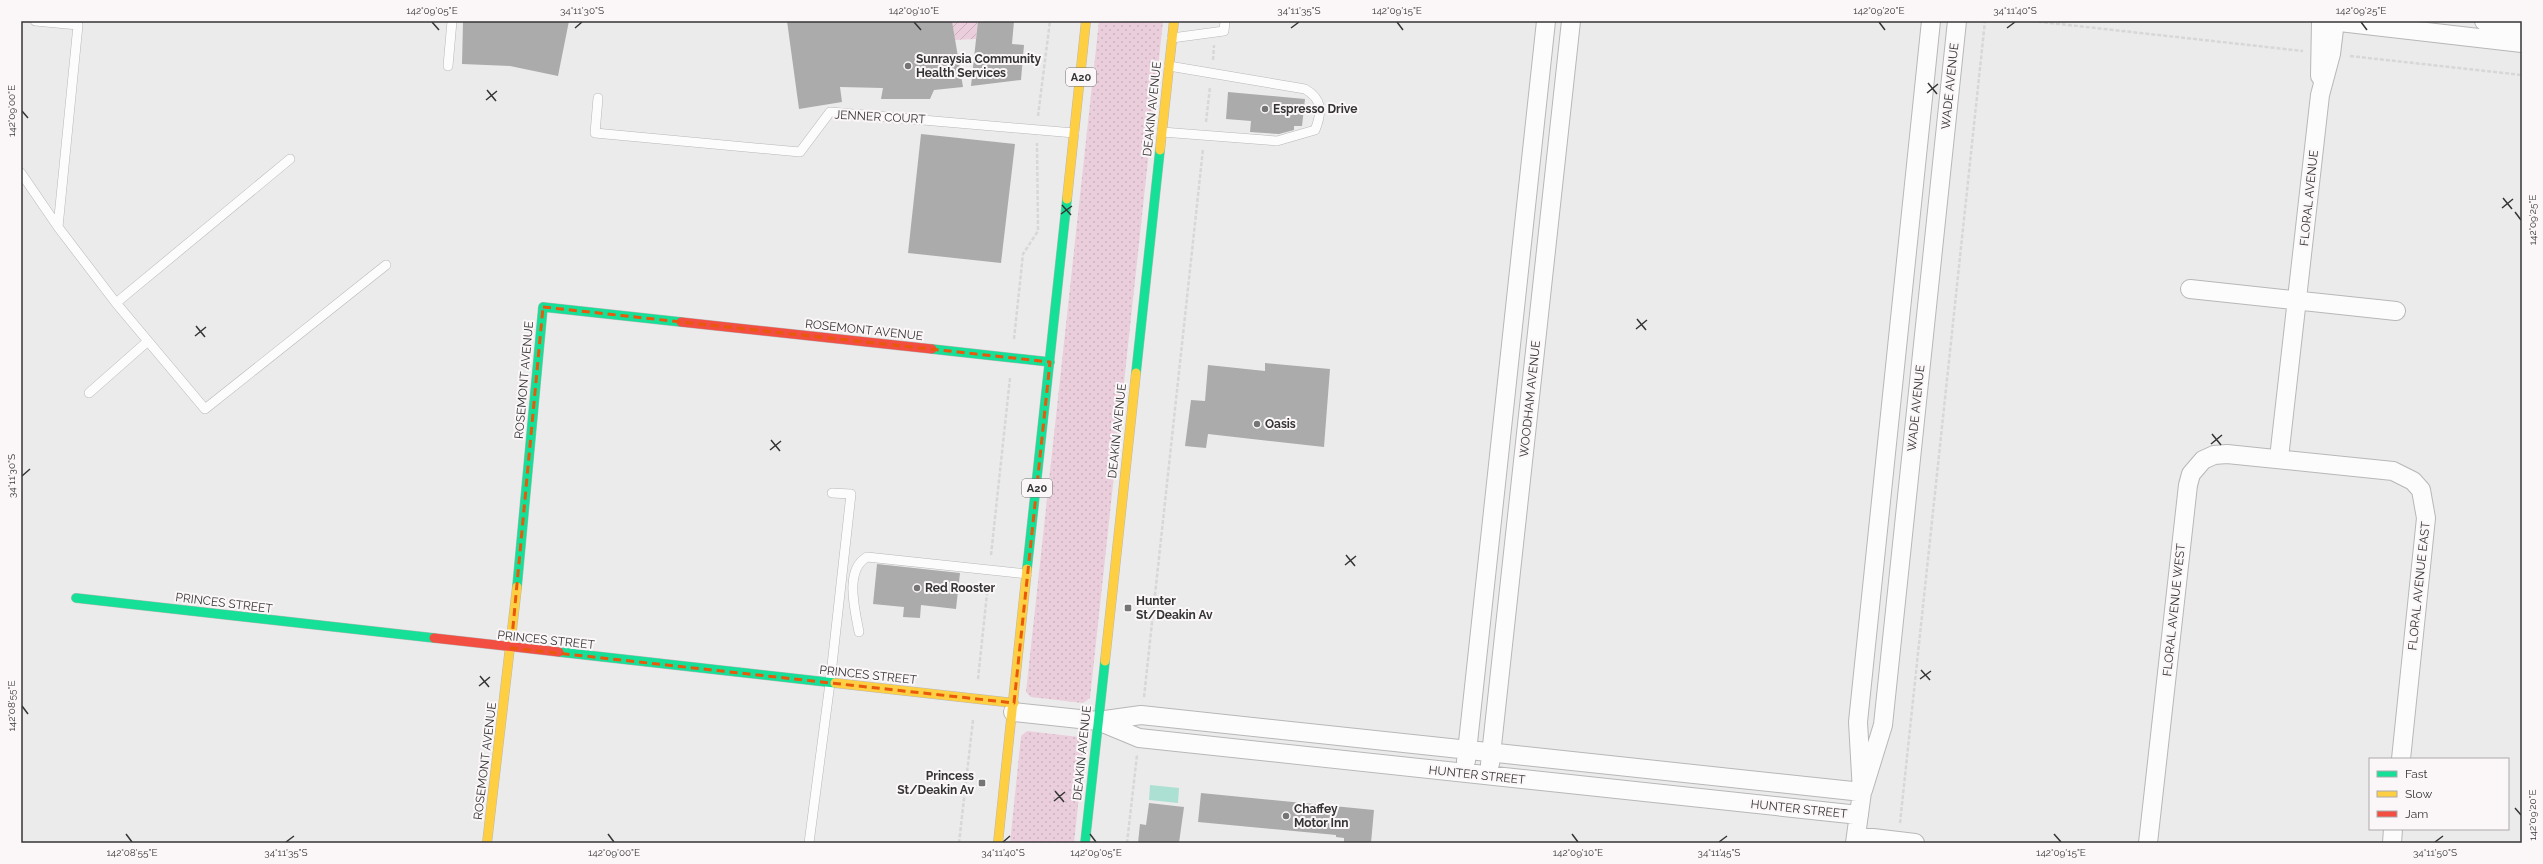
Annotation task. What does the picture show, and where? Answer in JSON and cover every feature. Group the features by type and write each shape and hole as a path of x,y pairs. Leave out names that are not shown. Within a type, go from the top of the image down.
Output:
{"main road":[{"name":"A20","path":"998,843 1086,21"},
{"name":"DEAKIN AVENUE","path":"1085,843 1174,21"},
{"name":"ROSEMONT AVENUE","path":"487,843 511,648 543,307 1050,362"},
{"name":"PRINCES STREET","path":"76,598 511,648 976,698 1013,707"}],"street":[{"name":"WOODHAM AVENUE","path":"1464,774 1546,21"},
{"name":"WOODHAM AVENUE","path":"1489,777 1571,21"},
{"name":"WADE AVENUE","path":"1862,792 1858,722 1931,21"},
{"name":"WADE AVENUE","path":"1856,839 1862,792 1883,725 1957,21"},
{"name":"FLORAL AVENUE","path":"2321,21 2325,53"},
{"path":"2331,21 2522,43"},
{"name":"FLORAL AVENUE","path":"2279,458 2298,302 2325,53 2335,21"},
{"path":"2484,21 2522,25"},
{"path":"2190,289 2396,312"},
{"name":"FLORAL AVENUE WEST","path":"2148,843 2190,474 2202,460 2214,455 2279,458"},
{"name":"FLORAL AVENUE EAST","path":"2279,458 2394,471 2413,481 2421,490 2426,518 2401,758"},
{"name":"HUNTER STREET","path":"1013,707 1098,721 1138,738 1489,777 1859,815"},
{"name":"HUNTER STREET","path":"1098,721 1141,715 1468,748 1862,792"},
{"path":"2392,843 2393,830"},
{"name":"HUNTER STREET","path":"1856,839 1915,843"}],"lane":[{"path":"35,21 78,23 58,227"},
{"path":"448,66 452,21"},
{"path":"1172,38 1224,31 1225,21"},
{"path":"1162,132 1205,134 1277,141 1314,130 1320,117 1320,104 1315,94 1305,89 1169,66"},
{"name":"JENNER COURT","path":"598,98 595,133 800,152 830,112 1036,128 1075,133"},
{"path":"116,303 290,160"},
{"path":"21,173 58,227 116,303 205,409 386,265"},
{"path":"89,393 148,341"},
{"path":"809,843 830,683 851,494 832,493"},
{"path":"859,632 853,599 855,571 861,561 867,557 1027,574"}],"path":[{"path":"959,843 976,698 1023,254 1038,231 1036,128 1050,21"},
{"path":"1896,841 1907,770 1985,21"},
{"path":"2032,21 2522,75"},
{"path":"1141,715 1212,73 1215,32"},
{"path":"1127,843 1138,738"}],"highlighted area":[{"path":"543,307 1050,362 1014,703 511,648"}],"shaded area":[{"path":"952,21 978,21 976,39 955,40"},
{"path":"1099,21 1163,21 1090,698 1083,703 1031,697 1026,692"},
{"path":"1027,731 1079,737 1085,741 1074,843 1010,843 1021,736"},
{"path":"1150,785 1179,788 1178,803 1149,800"}],"building":[{"path":"463,21 569,21 558,76 510,66 462,64"},
{"name":"Sunraysia Community Health Services","path":"787,21 952,21 963,87 934,90 930,99 881,99 883,88 840,87 842,102 799,109"},
{"path":"978,21 1014,21 1012,44 1024,45 1021,80 971,86"},
{"name":"Espresso Drive","path":"1228,92 1305,99 1302,126 1294,126 1294,130 1279,134 1250,132 1251,121 1226,119"},
{"path":"921,134 1015,144 1001,263 908,253"},
{"path":"1265,363 1330,369 1324,447 1208,434 1206,448 1185,446 1191,400 1205,401 1208,365 1265,371"},
{"name":"Red Rooster","path":"877,564 960,573 956,609 921,605 920,618 903,617 904,607 873,604"},
{"name":"Chaffey Motor Inn","path":"1201,793 1374,810 1371,843 1344,843 1344,838 1336,837 1336,835 1198,822"},
{"path":"1149,803 1184,807 1179,843 1138,843 1140,824 1146,825"}],"traffic: fast":[{"path":"1136,373 1160,150"},
{"path":"1027,569 1067,199"},
{"path":"517,587 543,307 681,322"},
{"path":"932,349 1050,362"},
{"path":"76,598 434,638"},
{"path":"559,652 835,683"},
{"path":"1085,843 1105,661"}],"traffic: slow":[{"path":"1067,199 1086,21"},
{"path":"1160,150 1174,21"},
{"path":"1105,661 1136,373"},
{"path":"998,843 1027,569"},
{"path":"487,843 517,587"},
{"path":"835,683 1014,703"}],"traffic: jam":[{"path":"681,322 932,349"},
{"path":"434,638 559,652"}],"place":[{"name":"Sunraysia Community Health Services","path":"908,66"},
{"name":"Espresso Drive","path":"1265,109"},
{"name":"Oasis","path":"1257,424"},
{"name":"Red Rooster","path":"917,588"},
{"name":"Hunter St/Deakin Av","path":"1128,608"},
{"name":"Princess St/Deakin Av","path":"982,783"},
{"name":"Chaffey Motor Inn","path":"1286,816"}]}
